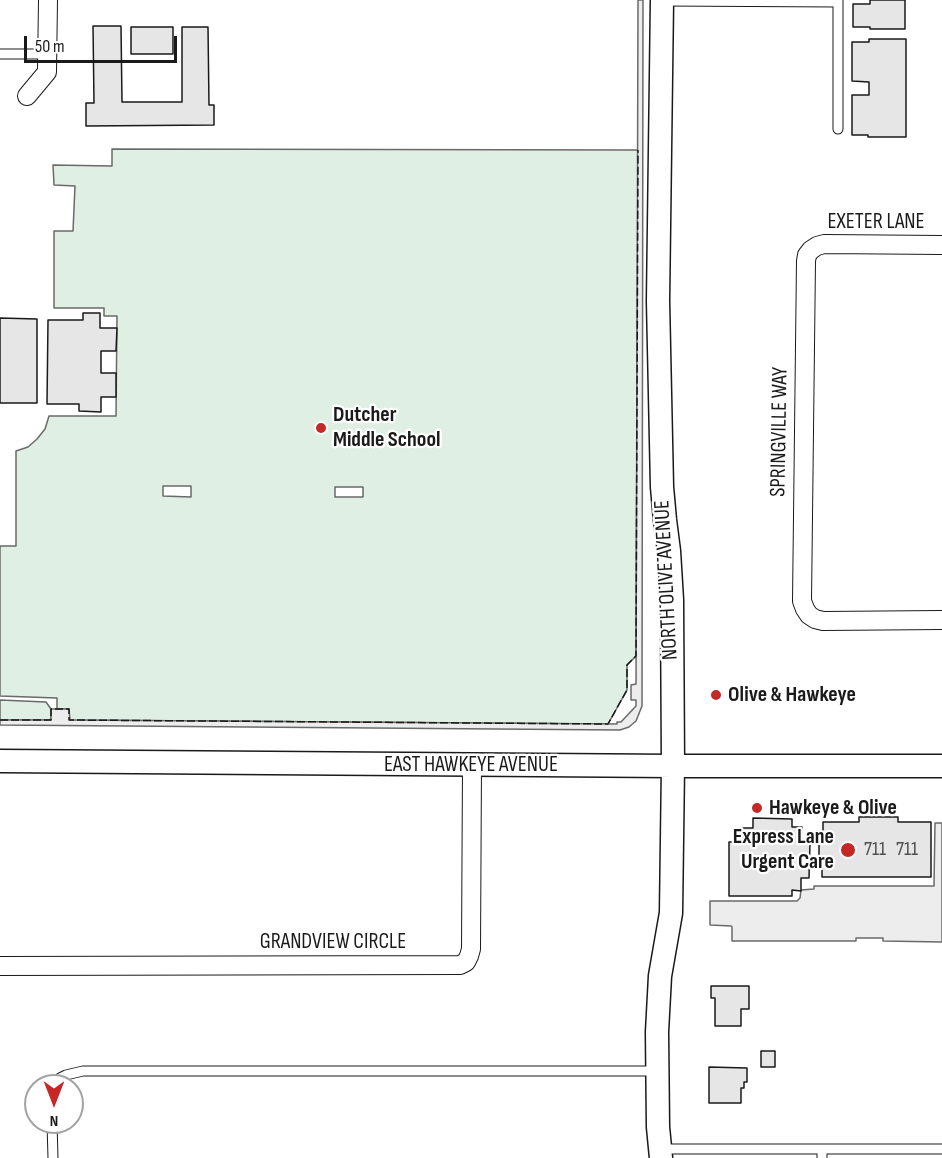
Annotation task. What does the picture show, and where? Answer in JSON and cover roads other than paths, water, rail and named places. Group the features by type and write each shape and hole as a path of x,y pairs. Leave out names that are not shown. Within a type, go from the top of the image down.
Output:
{"street":[{"path":"27,96 47,72 48,0"},
{"name":"NORTH OLIVE AVENUE","path":"661,1154 656,1071 659,991 672,913 673,766 672,600 662,487 659,325 662,1"},
{"name":"EXETER LANE","path":"811,250 824,244 942,245"},
{"name":"SPRINGVILLE WAY","path":"811,250 806,261 802,601 809,615 823,621 942,620"},
{"name":"EAST HAWKEYE AVENUE","path":"0,761 942,766"},
{"name":"GRANDVIEW CIRCLE","path":"0,966 460,965 466,962 471,949 472,765"}],"lane":[{"path":"662,1 838,1 838,129"},
{"path":"0,54 48,54"},
{"path":"70,1074 83,1071 656,1071"},
{"path":"52,1134 53,1158"},
{"path":"661,1154 822,1154 942,1149"}],"place":[{"name":"Dutcher Middle School","path":"321,428"},
{"name":"Olive & Hawkeye","path":"716,695"},
{"name":"Hawkeye & Olive","path":"757,808"},
{"name":"Express Lane Urgent Care","path":"848,850"}]}
